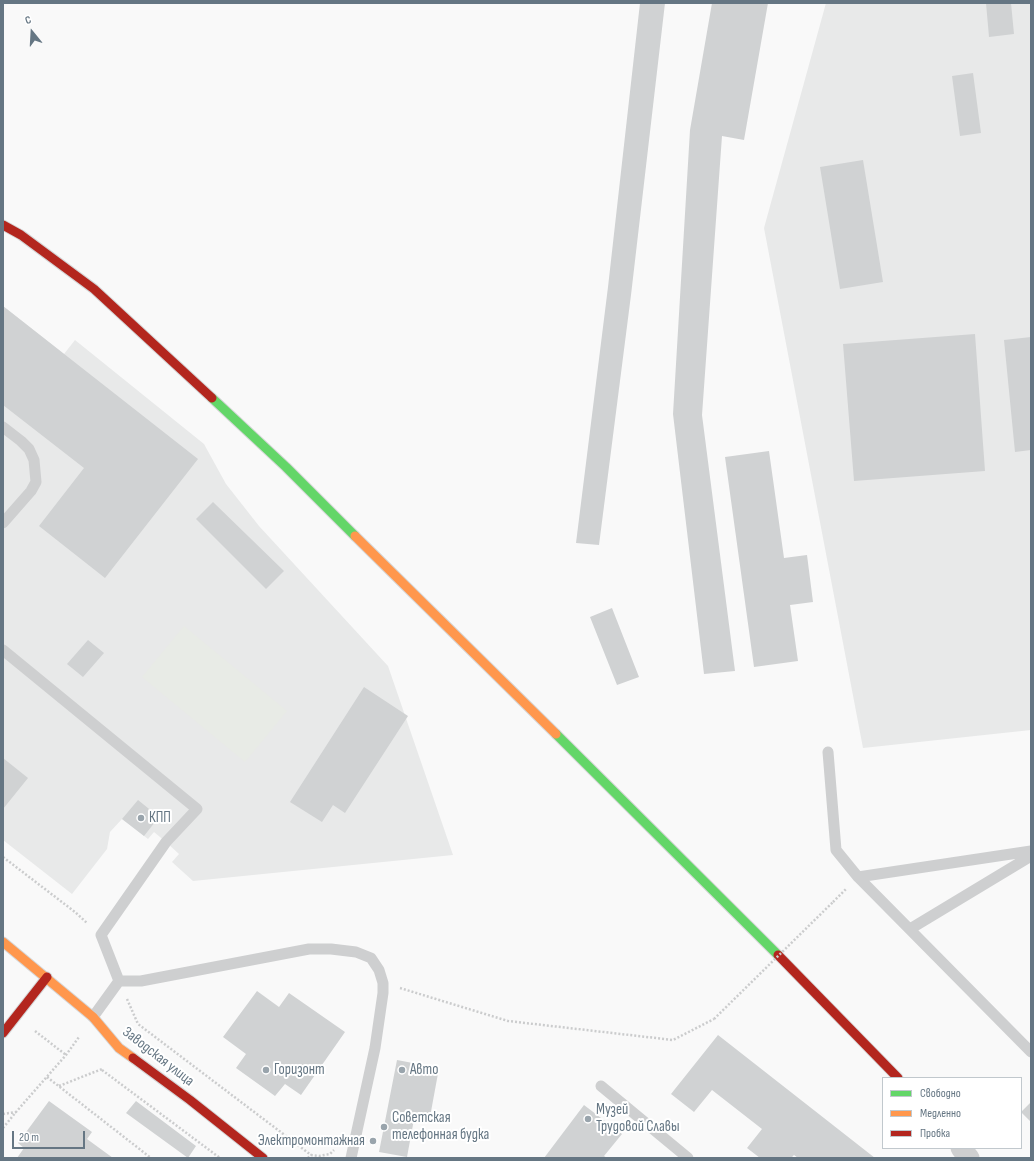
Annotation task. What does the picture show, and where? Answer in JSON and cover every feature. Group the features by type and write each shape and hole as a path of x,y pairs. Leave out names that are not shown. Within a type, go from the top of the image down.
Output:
{"street":[{"path":"3,226 20,235 49,255 94,289 286,467 800,977 897,1077"},
{"name":"Заводская улица","path":"3,942 93,1016 119,1048 190,1100 263,1158"},
{"path":"3,1033 47,977"},
{"path":"962,1149 969,1158"}],"lane":[{"path":"3,427 29,449 34,460 36,482 31,491 3,523"},
{"path":"3,650 198,809 166,842 101,935 119,981"},
{"path":"828,752 836,850 858,877 1031,1052"},
{"path":"858,877 1031,851"},
{"path":"910,929 1031,856"},
{"path":"119,981 141,981 309,949 330,949 356,952 371,958 379,970 383,983 383,993 375,1048 351,1158"},
{"path":"93,1016 119,981"},
{"path":"601,1086 688,1158"}],"path":[{"path":"3,857 75,912 101,935"},
{"path":"383,983 508,1021 674,1040 714,1019 833,902"},
{"path":"119,981 138,1024 311,1155"},
{"path":"3,1128 66,1055 93,1016"},
{"path":"58,1086 102,1070 220,1158"},
{"path":"47,1077 151,1158"},
{"path":"3,1114 16,1112"}],"shaded area":[{"path":"826,3 1031,3 1031,730 863,748 764,228"},
{"path":"3,306 64,354 75,340 204,444 226,484 259,526 388,666 453,855 193,881 172,862 179,854 166,842 154,832 148,839 122,819 110,832 107,849 72,894 3,840"},
{"path":"184,626 287,711 245,762 142,677"}],"building":[{"path":"640,3 665,3 631,295 599,545 576,543 608,287"},
{"path":"712,3 768,3 744,140 722,136 702,415 735,671 704,674 673,414 690,130"},
{"path":"986,3 1011,3 1014,34 989,37"},
{"path":"973,73 981,133 960,136 952,76"},
{"path":"863,160 883,282 840,289 820,167"},
{"path":"3,306 198,459 105,578 39,526 84,468 3,405"},
{"path":"975,334 985,471 854,481 843,344"},
{"path":"1031,337 1031,450 1015,452 1004,340"},
{"path":"769,451 784,558 807,555 813,602 790,605 798,661 754,667 725,457"},
{"path":"213,502 284,571 266,589 196,519"},
{"path":"612,608 639,677 617,685 590,617"},
{"path":"88,640 104,653 83,677 67,664"},
{"path":"364,687 408,716 345,813 333,805 322,822 290,802"},
{"path":"3,758 28,778 3,809"},
{"name":"КПП","path":"138,800 159,817 144,836 122,819"},
{"path":"257,991 279,1007 289,993 345,1032 301,1095 285,1084 275,1096 236,1068 246,1054 223,1037"},
{"path":"718,1035 875,1158 798,1158 794,1155 791,1158 760,1158 747,1148 762,1129 712,1090 694,1112 671,1094"},
{"path":"397,1060 439,1068 430,1117 415,1114 407,1157 379,1152"},
{"path":"49,1101 92,1132 87,1139 113,1158 17,1158 24,1148 18,1143"},
{"path":"136,1101 196,1146 188,1158 126,1113"},
{"path":"1031,1102 1031,1122 1022,1113 1022,1111"},
{"name":"Музей Трудовой Славы","path":"584,1105 622,1134 604,1156 607,1158 544,1158"}],"traffic: fast":[{"path":"212,398 286,467 355,536"},
{"path":"556,734 778,955"}],"traffic: slow":[{"path":"355,536 556,734"},
{"path":"3,942 93,1017 119,1048 133,1058"}],"traffic: jam":[{"path":"3,225 21,235 94,289 212,398"},
{"path":"778,955 897,1077"},
{"path":"3,1033 47,977"},
{"path":"133,1058 190,1100 263,1158"}],"place":[{"name":"КПП","path":"141,818"},
{"name":"Горизонт","path":"266,1070"},
{"name":"Авто","path":"402,1070"},
{"name":"Музей Трудовой Славы","path":"588,1119"},
{"name":"Советская телефонная будка","path":"384,1127"},
{"name":"Электромонтажная","path":"373,1141"}]}
